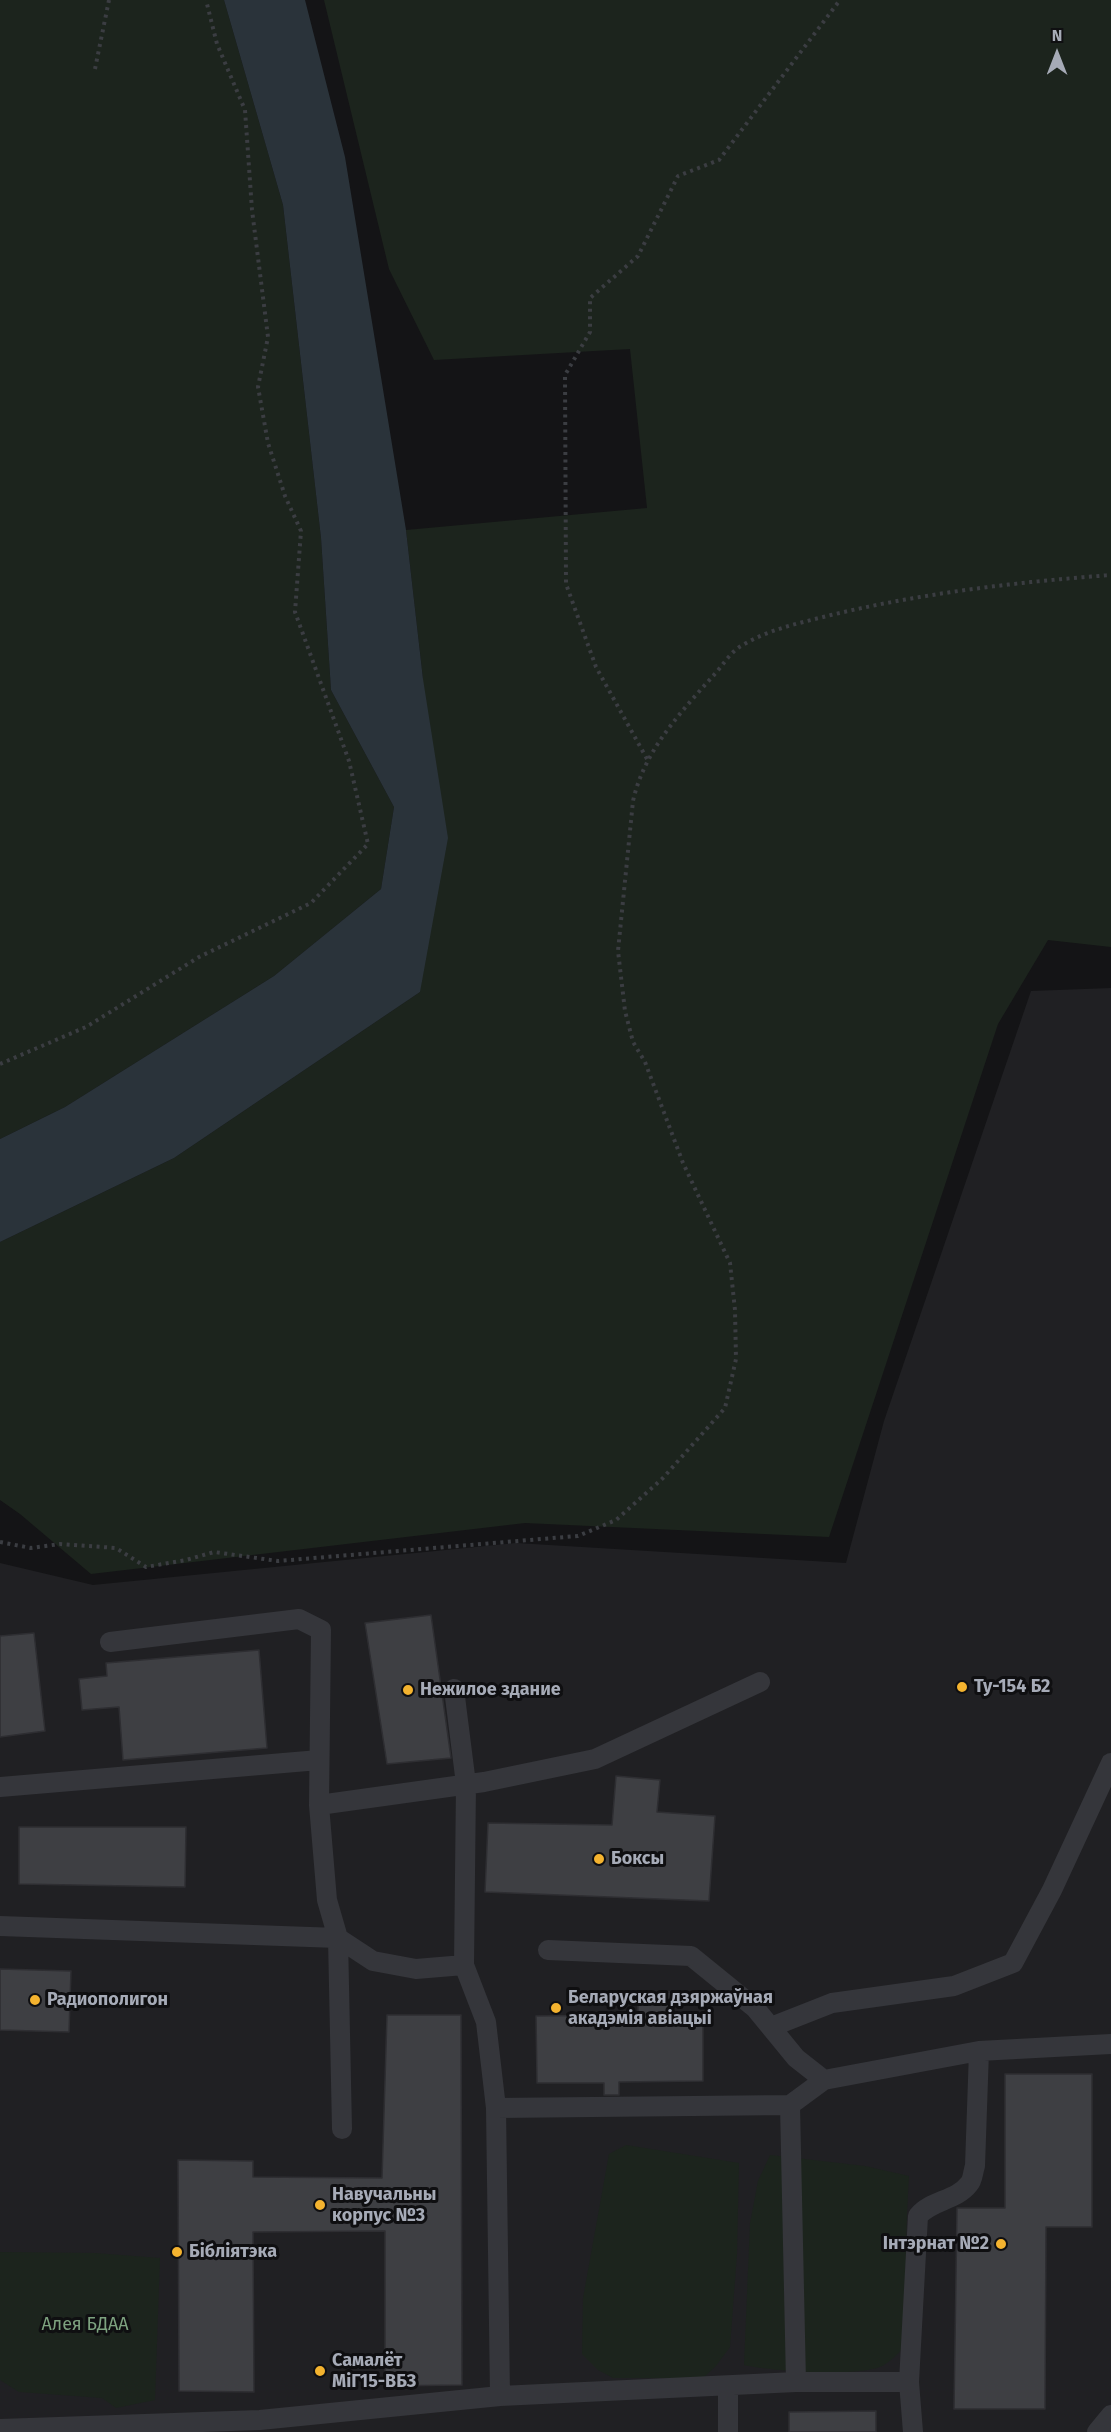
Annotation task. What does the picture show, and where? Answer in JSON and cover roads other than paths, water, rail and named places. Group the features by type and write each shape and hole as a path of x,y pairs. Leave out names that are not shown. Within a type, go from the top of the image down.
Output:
{"lane":[{"path":"110,1642 299,1619 321,1630 319,1805 327,1900 338,1938 342,2129"},
{"path":"319,1805 466,1785 595,1759 760,1682"},
{"path":"454,1689 466,1785 464,1965 486,2022 496,2108 500,2396"},
{"path":"0,1787 319,1760"},
{"path":"771,2027 832,2002 954,1986 1013,1963 1052,1890 1111,1763"},
{"path":"0,1926 338,1938 373,1961 416,1969 464,1965"},
{"path":"548,1950 691,1956 755,2008 796,2058 824,2080"},
{"path":"496,2108 790,2104 824,2080 979,2050 1111,2044"},
{"path":"913,2432 909,2382 918,2216 925,2208 952,2198 970,2184 975,2166 979,2050"},
{"path":"790,2104 796,2382"},
{"path":"0,2429 260,2426 500,2396 796,2382 909,2382"},
{"path":"728,2386 728,2432"}],"place":[{"name":"Ту-154 Б2","path":"962,1687"},
{"name":"Нежилое здание","path":"408,1690"},
{"name":"Боксы","path":"599,1859"},
{"name":"Радиополигон","path":"35,2000"},
{"name":"Беларуская дзяржаўная акадэмія авіацыі","path":"556,2008"},
{"name":"Навучальны корпус №3","path":"320,2205"},
{"name":"Інтэрнат №2","path":"1001,2244"},
{"name":"Бібліятэка","path":"177,2252"},
{"name":"Самалёт МіГ15-ВБЗ","path":"320,2371"}],"park label":[{"name":"Алея БДАА","path":"85,2325"}]}
